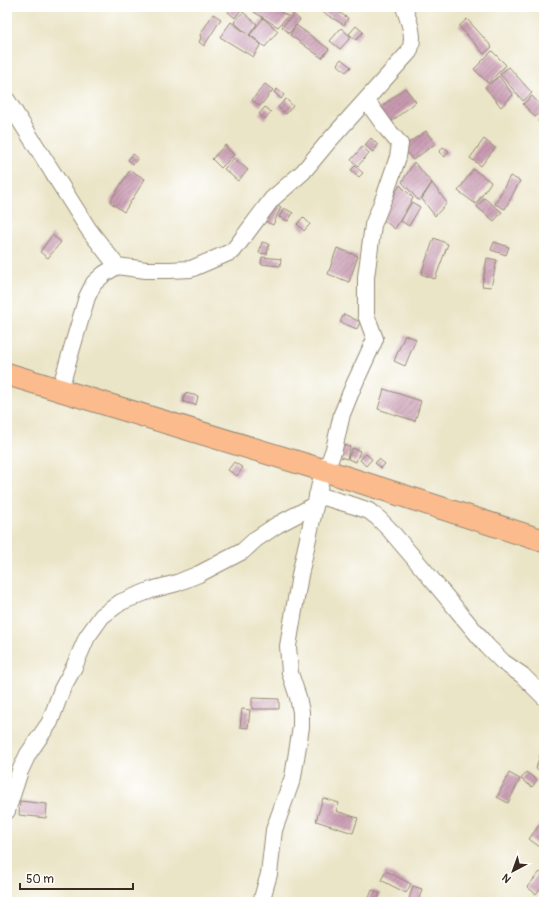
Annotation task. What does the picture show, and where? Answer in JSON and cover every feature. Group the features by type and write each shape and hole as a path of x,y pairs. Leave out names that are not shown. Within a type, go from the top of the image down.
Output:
{"main road":[{"path":"7,374 324,471 544,541"}],"street":[{"path":"60,389 87,297 94,283 104,274 117,266 146,270 191,269 232,251 272,199 304,172 328,142 409,52 412,47 411,26 404,7"},
{"path":"7,100 89,230 117,266"},
{"path":"261,902 269,874 274,830 293,777 301,727 301,712 290,673 288,646 300,576 316,500 324,471 334,449 342,414 375,339 366,315 366,277 372,225 398,157 400,144 366,100"},
{"path":"7,811 20,771 28,754 50,722 62,689 74,667 86,637 102,616 121,602 199,574 243,551 256,539 316,500 355,506 378,518 419,564 487,646 504,662 522,675 544,697"}],"building":[{"path":"231,7 238,7 241,10 235,18 228,12"},
{"path":"258,7 272,7 288,16 278,27 254,12"},
{"path":"314,7 330,7 348,18 344,25"},
{"path":"243,12 257,24 249,35 261,44 253,57 220,37 231,22 246,33 234,22"},
{"path":"213,14 221,19 204,46 199,42 201,38 200,35"},
{"path":"293,14 300,20 289,33 282,27"},
{"path":"263,18 278,31 265,47 250,35"},
{"path":"467,19 492,47 484,54 459,26"},
{"path":"296,25 329,49 322,58 290,35"},
{"path":"356,26 363,32 356,40 349,34"},
{"path":"341,28 351,37 340,49 330,41"},
{"path":"492,51 506,65 488,83 474,69"},
{"path":"341,59 351,67 346,72 337,64"},
{"path":"509,67 532,93 523,101 500,74"},
{"path":"499,76 513,95 501,107 485,87"},
{"path":"265,84 273,90 260,106 252,100"},
{"path":"405,88 416,102 387,125 376,111"},
{"path":"277,89 284,95 281,99 274,92"},
{"path":"532,96 544,109 535,117 523,104"},
{"path":"286,99 293,106 286,114 278,107"},
{"path":"265,107 271,112 265,119 259,114"},
{"path":"544,114 544,127 538,121"},
{"path":"426,131 435,144 413,160 403,147"},
{"path":"371,138 378,145 373,152 365,145"},
{"path":"484,139 495,148 481,166 470,158"},
{"path":"225,145 234,155 221,168 212,159"},
{"path":"362,147 369,153 358,166 351,160"},
{"path":"443,147 449,151 445,157 439,152"},
{"path":"133,154 138,158 133,164 128,160"},
{"path":"234,158 248,170 238,181 224,169"},
{"path":"414,162 432,183 419,201 402,182"},
{"path":"355,166 363,173 359,177 351,170"},
{"path":"473,169 491,182 476,204 458,191"},
{"path":"130,170 145,179 124,212 110,202"},
{"path":"510,176 520,181 505,209 495,204"},
{"path":"432,183 447,203 435,216 422,199"},
{"path":"400,185 413,198 395,229 381,218"},
{"path":"484,198 502,212 494,221 477,207"},
{"path":"412,202 420,207 409,226 401,221"},
{"path":"274,203 281,207 273,225 265,221"},
{"path":"284,208 293,213 288,221 279,217"},
{"path":"303,217 310,224 304,231 297,224"},
{"path":"52,235 61,242 48,258 40,252"},
{"path":"434,238 448,244 435,279 421,274"},
{"path":"262,242 269,244 267,254 259,253"},
{"path":"494,242 509,247 506,255 491,250"},
{"path":"337,248 358,256 349,282 328,274"},
{"path":"262,257 281,259 280,266 261,264"},
{"path":"487,258 497,260 491,287 482,286"},
{"path":"344,314 360,322 357,329 340,322"},
{"path":"405,335 416,339 405,366 394,361"},
{"path":"384,389 421,401 415,421 378,409"},
{"path":"185,393 198,396 196,405 183,402"},
{"path":"340,444 350,447 347,459 337,456"},
{"path":"352,448 360,451 356,462 348,459"},
{"path":"366,454 372,459 366,466 360,460"},
{"path":"379,459 385,464 381,468 375,463"},
{"path":"234,462 243,468 237,476 228,470"},
{"path":"252,698 279,699 279,709 252,709"},
{"path":"242,709 250,710 248,728 240,727"},
{"path":"541,750 544,750 544,772 536,769"},
{"path":"526,772 537,780 532,787 521,779"},
{"path":"509,773 520,779 508,803 497,797"},
{"path":"323,798 339,803 336,811 358,818 353,833 316,821"},
{"path":"20,801 47,804 46,818 19,815"},
{"path":"539,825 544,829 544,850 529,839"},
{"path":"386,871 411,884 406,893 381,880"},
{"path":"540,872 544,875 544,884 536,894 527,887"},
{"path":"413,886 422,889 418,902 408,902"},
{"path":"372,890 380,893 377,902 368,900"}]}
